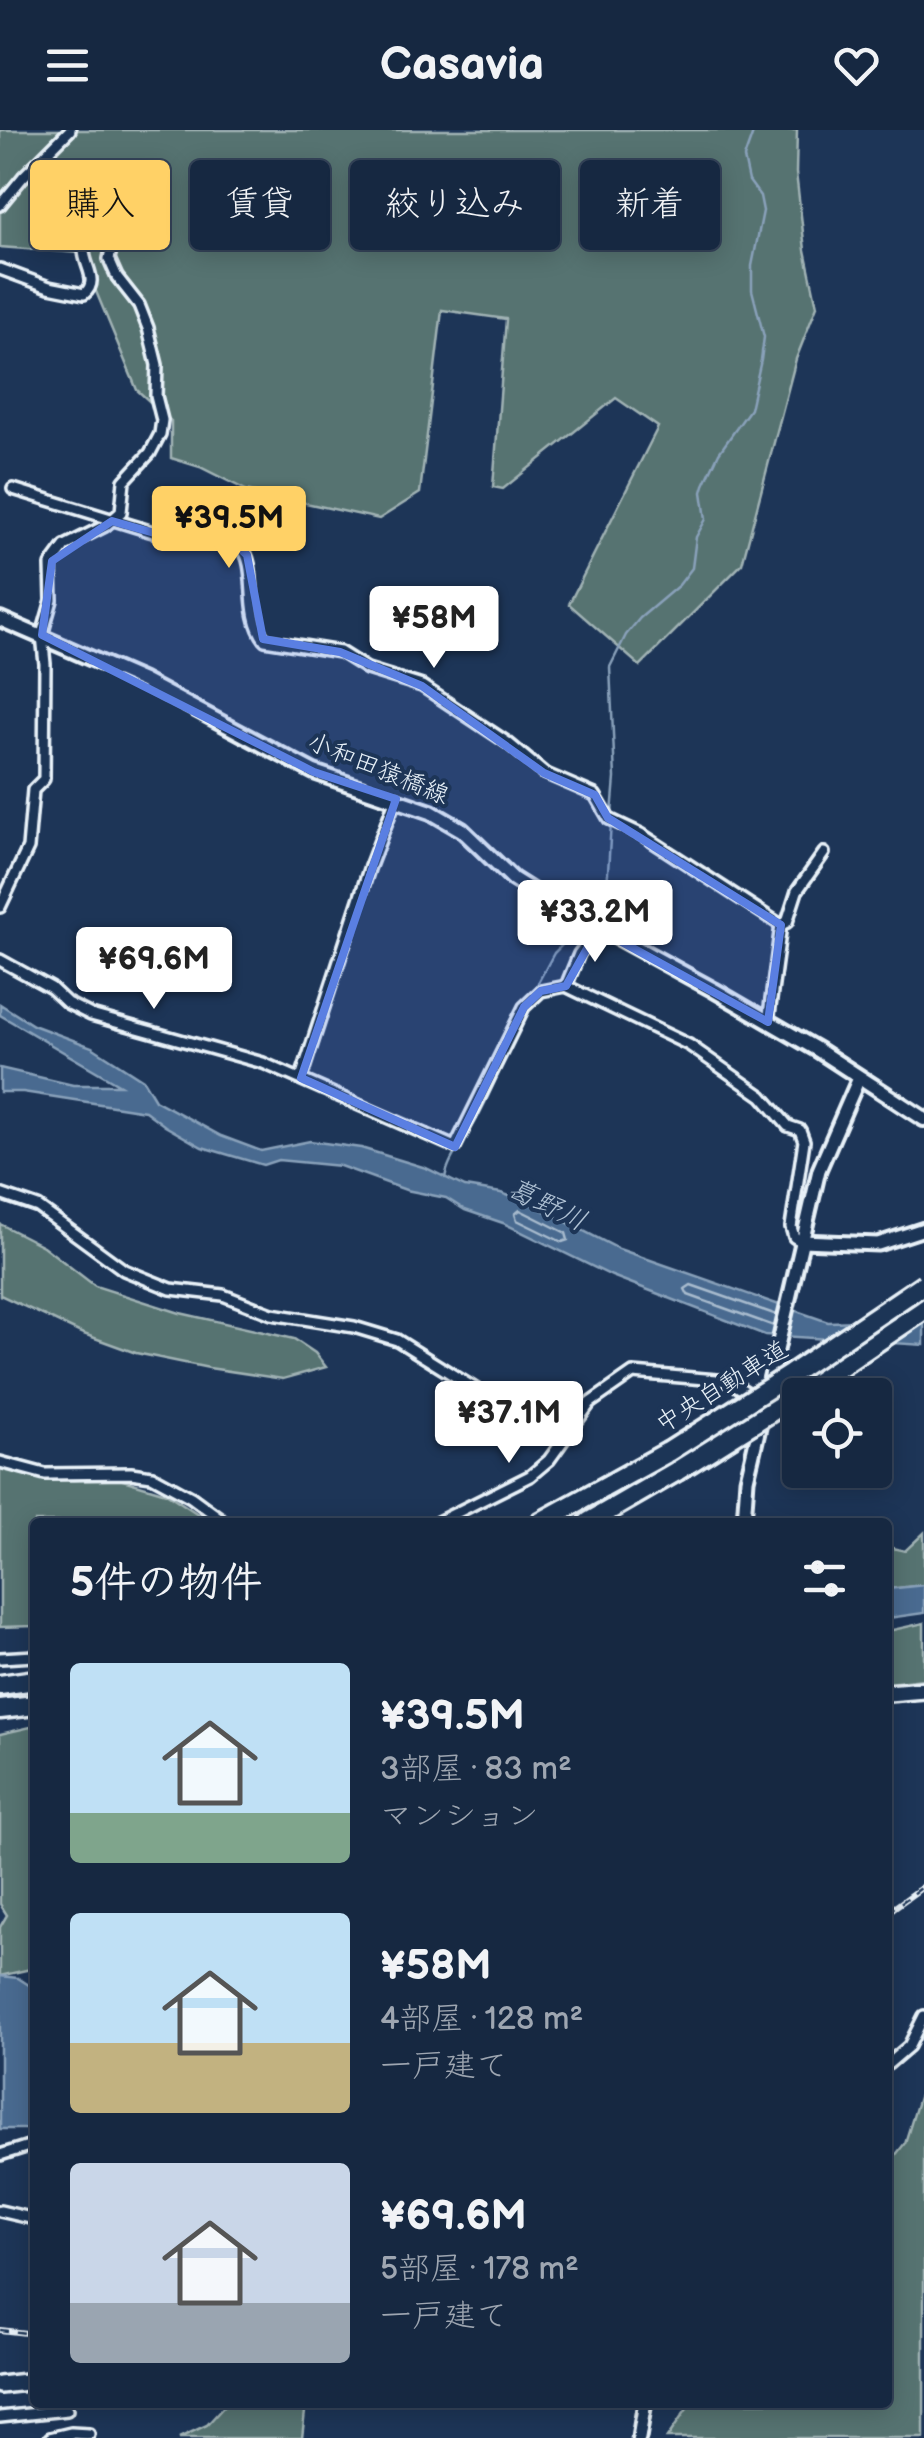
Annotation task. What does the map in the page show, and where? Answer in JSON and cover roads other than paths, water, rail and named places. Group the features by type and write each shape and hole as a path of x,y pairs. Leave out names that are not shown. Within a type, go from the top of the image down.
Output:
{"highway":[{"name":"中央自動車道","path":"547,1518 668,1452 924,1284"},
{"name":"中央自動車道","path":"596,1518 804,1391 924,1310"},
{"path":"0,1685 30,1681"},
{"path":"892,1693 924,1690"},
{"path":"0,1709 30,1706"},
{"path":"0,2385 30,2382"}],"main road":[{"name":"小和田猿橋線","path":"0,619 143,681 314,772 450,822 513,879 818,1050 924,1119"}],"street":[{"path":"0,205 70,130"},
{"path":"0,269 49,287 84,294 90,290 92,280 84,250 102,226 114,229 109,258 139,305 148,328 157,364 156,400 162,425 150,453 124,481 123,509 112,521 66,546 52,561 52,600 42,635 46,664 44,779 33,790 28,848 0,907"},
{"path":"13,489 179,540 222,540 240,545 247,556 253,617 265,640 340,652 367,669 422,686 508,742 544,773 595,795 614,820 781,924"},
{"path":"302,1078 369,869 395,801"},
{"path":"781,924 787,922 797,891 824,853"},
{"path":"768,1022 781,924"},
{"path":"566,986 579,954 598,929"},
{"path":"0,960 91,1015 263,1063 455,1146 524,1007 541,991 566,986 689,1045 762,1096 788,1126 800,1130 804,1141 791,1228 794,1237 878,1244 924,1229"},
{"path":"744,1518 746,1480 801,1240 825,1154 859,1078"},
{"path":"0,1194 38,1207 124,1270 171,1289 223,1295 272,1314 354,1326 397,1340 490,1398 583,1410"},
{"path":"446,1518 530,1476 559,1447 583,1410 639,1372 729,1381 763,1404"},
{"path":"0,1462 45,1474 152,1476 191,1497 219,1518"},
{"path":"0,1658 30,1656"},
{"path":"892,2061 909,2046 924,2016"},
{"path":"0,2155 30,2146"},
{"path":"0,2211 30,2218"},
{"path":"639,2438 643,2408"},
{"path":"0,2418 67,2410"},
{"path":"50,2438 89,2434"}],"water":[{"path":"0,1004 33,1025 92,1047 143,1080 155,1100 221,1136 261,1151 310,1141 361,1148 426,1168 465,1187 529,1203 619,1249 828,1322 924,1319 924,1345 765,1335 612,1276 446,1198 406,1190 340,1166 278,1160 263,1165 202,1147 145,1111 0,1092 0,1068 73,1085 120,1085 0,1015"},
{"path":"924,1585 924,1613 892,1617 892,1589"},
{"path":"0,1976 18,1978 30,1986 30,2129 0,2129"}],"waterway":[{"path":"612,814 615,778 610,667 626,635 640,618 679,585 692,568 696,537 706,519 704,485 719,453 750,409 761,360 764,337 752,290 752,266 763,211 760,196 749,181 744,158 754,130"},
{"path":"590,914 607,889 611,822"},
{"path":"532,994 554,953 582,925"},
{"path":"445,1178 486,1101 513,1038"}],"railway":[{"path":"892,1909 924,1886"},
{"path":"0,2330 30,2333"}],"water label":[{"name":"葛野川","path":"547,1205"}]}
